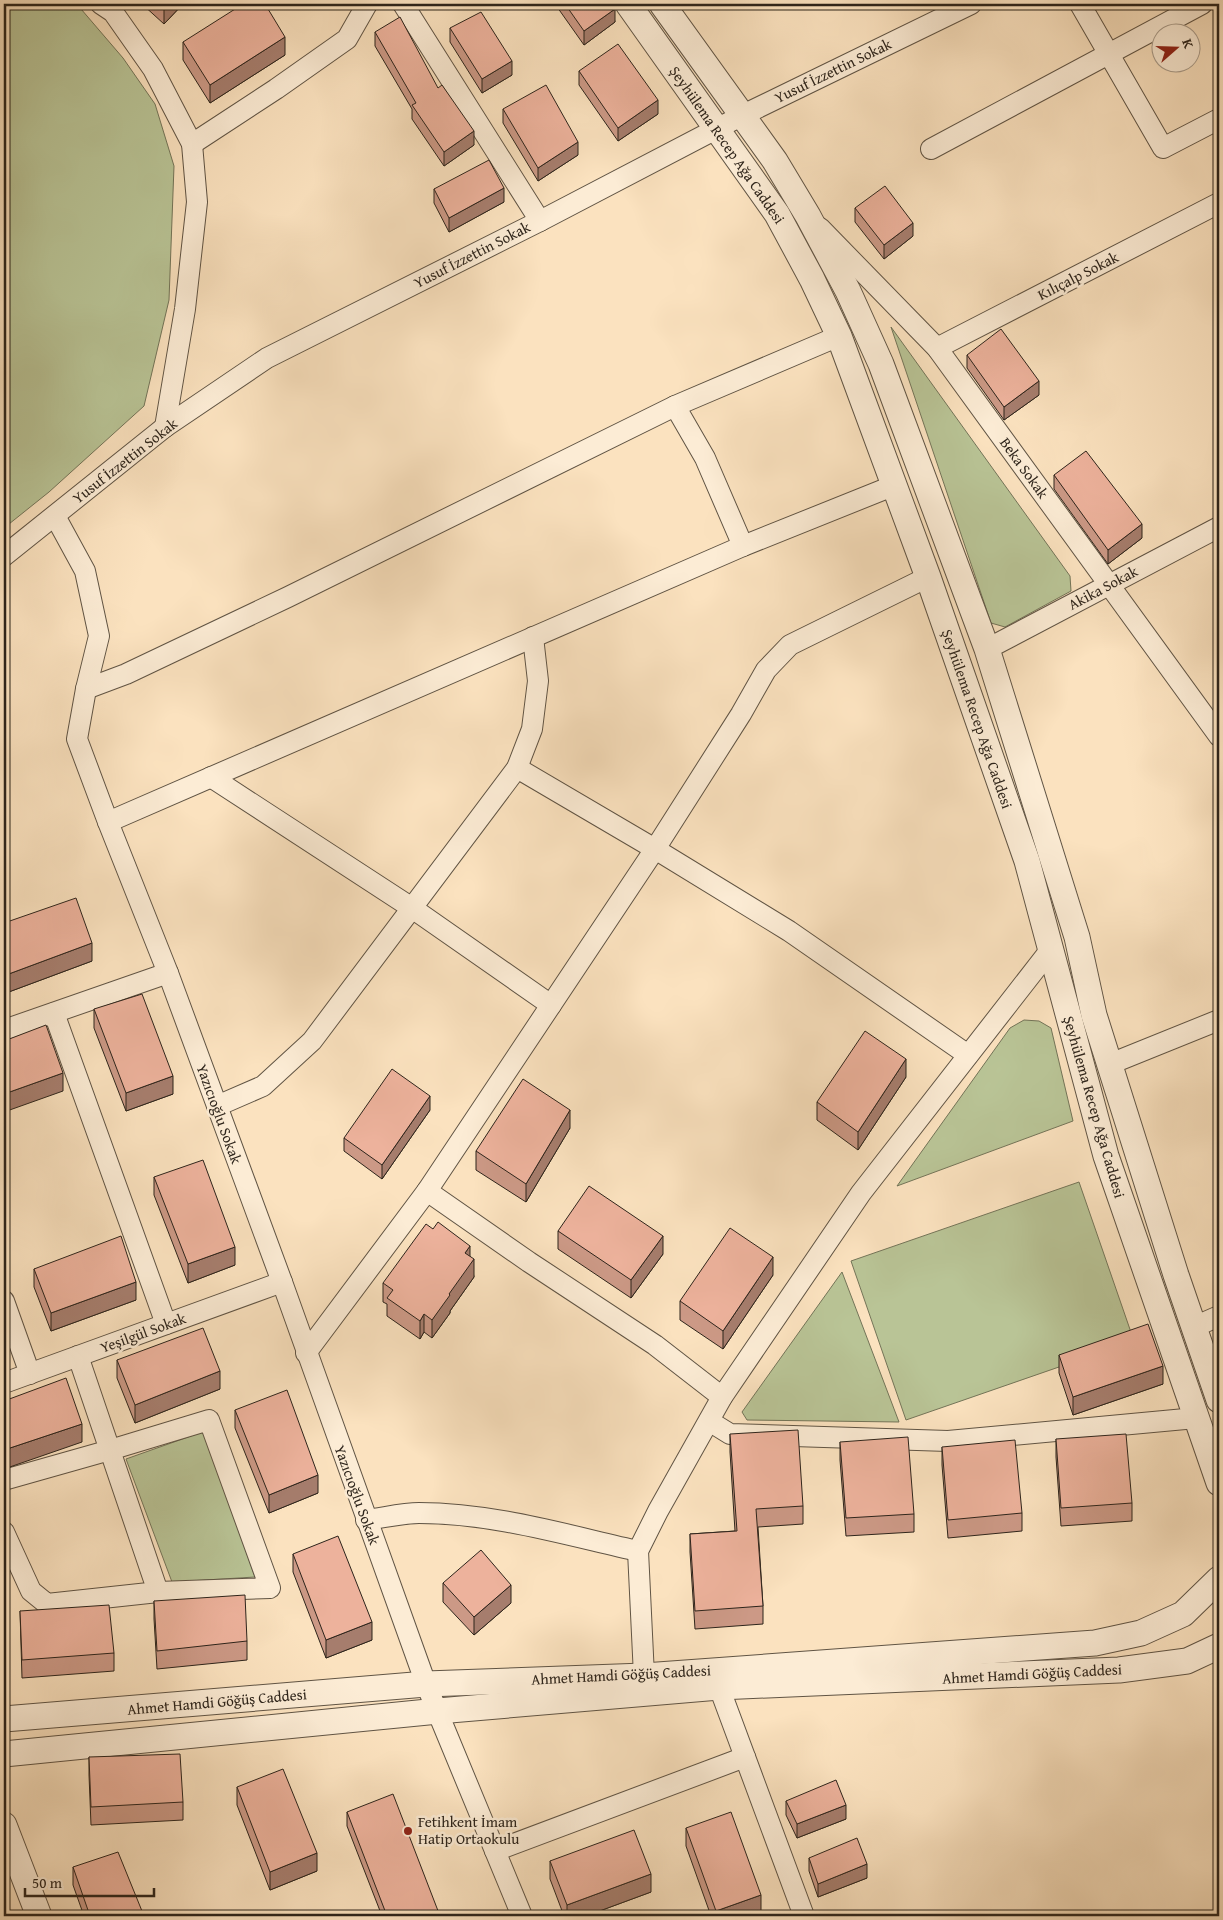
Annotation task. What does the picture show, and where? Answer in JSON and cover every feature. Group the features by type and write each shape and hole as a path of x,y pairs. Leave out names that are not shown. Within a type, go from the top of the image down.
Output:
{"street":[{"path":"101,4 114,12 153,69 192,144 197,202 185,309 165,427"},
{"path":"192,144 347,40 367,4"},
{"path":"402,4 540,221"},
{"name":"Şeyhülema Recep Ağa Caddesi","path":"628,4 777,214 812,279 839,336 928,577 1027,861 1106,1156 1219,1483"},
{"name":"Şeyhülema Recep Ağa Caddesi","path":"662,4 775,161 808,216 848,291 881,364 987,649 1074,929 1094,1015 1219,1400"},
{"name":"Yusuf İzzettin Sokak","path":"4,556 165,427 268,358 540,221 743,115 971,4"},
{"path":"1080,4 1163,148 1219,119"},
{"path":"931,149 1202,4"},
{"name":"Kılıçalp Sokak","path":"937,348 1219,203"},
{"name":"Beka Sokak","path":"808,216 937,348 1219,736"},
{"path":"86,689 126,674 279,601 674,406 839,336"},
{"path":"674,406 704,458 743,546"},
{"path":"108,822 743,546 894,485"},
{"name":"Yazıcıoğlu Sokak","path":"55,516 85,572 100,636 86,689 77,739 168,973 282,1282 426,1684 522,1916"},
{"name":"Akika Sokak","path":"987,649 1219,526"},
{"path":"306,1353 427,1191 655,848 741,714 766,670 790,644 928,577"},
{"path":"217,1106 263,1086 312,1041 516,768 532,729 538,681 533,637"},
{"path":"516,768 655,848 789,931 968,1055"},
{"path":"211,777 412,908 551,1005"},
{"path":"644,1676 638,1550 658,1511 722,1397 861,1193 1051,949"},
{"path":"4,1030 168,973"},
{"path":"54,1013 166,1324"},
{"path":"1110,1064 1219,1020"},
{"path":"427,1191 529,1262 655,1345 722,1397"},
{"name":"Yeşilgül Sokak","path":"4,1383 282,1282"},
{"path":"4,1301 30,1374"},
{"path":"1194,1327 1219,1316"},
{"path":"78,1356 158,1592"},
{"path":"709,1421 730,1434 948,1441 1196,1418"},
{"path":"4,1480 209,1420 270,1588 158,1592 47,1604 31,1591 4,1532"},
{"path":"366,1520 417,1513 462,1515 506,1521 638,1550"},
{"name":"Ahmet Hamdi Göğüş Caddesi","path":"4,1719 426,1684 644,1676 1095,1643 1141,1634 1183,1614 1219,1579"},
{"name":"Ahmet Hamdi Göğüş Caddesi","path":"4,1754 438,1711 720,1687 1119,1670 1187,1661 1219,1646"},
{"path":"720,1687 804,1916"},
{"path":"495,1851 745,1757"},
{"path":"4,1825 39,1916"}],"green space":[{"path":"4,4 72,4 81,9 123,58 155,104 174,166 169,300 144,406 49,492 4,528"},
{"path":"891,327 1070,576 1071,591 1005,627 991,623"},
{"path":"1024,1020 1039,1021 1051,1028 1073,1121 897,1186 1010,1028"},
{"path":"1079,1182 1134,1341 906,1420 851,1261"},
{"path":"842,1272 899,1422 747,1420 742,1412"},
{"path":"205,1431 255,1577 172,1582 126,1459"}],"building":[{"path":"243,4 265,4 285,37 210,85 183,42"},
{"path":"565,4 611,4 615,9 584,31"},
{"path":"481,12 512,61 482,79 450,28"},
{"path":"400,17 438,88 442,85 474,131 444,152 412,105 416,103 375,32"},
{"path":"618,44 658,100 618,128 579,71"},
{"path":"546,85 578,142 538,168 503,109"},
{"path":"489,160 504,188 449,218 434,189"},
{"path":"885,186 913,223 884,245 855,208"},
{"path":"1001,329 1039,381 1004,407 967,355"},
{"path":"1086,451 1142,524 1108,550 1054,475"},
{"path":"76,898 92,943 6,975 4,969 4,923"},
{"path":"142,994 173,1076 126,1093 94,1009"},
{"path":"46,1025 63,1073 4,1094 4,1041"},
{"path":"865,1031 906,1059 858,1132 817,1102"},
{"path":"392,1069 430,1096 382,1165 344,1138"},
{"path":"523,1079 570,1110 526,1184 476,1151"},
{"path":"203,1160 235,1247 188,1264 154,1177"},
{"path":"589,1186 663,1236 631,1280 558,1231"},
{"path":"438,1222 470,1246 465,1253 474,1259 432,1320 424,1314 420,1321 387,1298 393,1290 383,1283 426,1224 433,1229"},
{"path":"730,1228 773,1257 723,1331 680,1301"},
{"path":"121,1236 136,1282 51,1313 34,1269"},
{"path":"1148,1324 1163,1366 1073,1397 1059,1355"},
{"path":"203,1328 220,1371 135,1405 117,1360"},
{"path":"66,1378 82,1424 4,1450 4,1401"},
{"path":"287,1390 318,1475 269,1495 235,1410"},
{"path":"798,1430 803,1506 756,1509 763,1606 695,1611 690,1534 737,1531 730,1434"},
{"path":"1126,1434 1132,1503 1061,1508 1056,1439"},
{"path":"908,1437 914,1514 846,1518 840,1442"},
{"path":"1015,1440 1022,1513 948,1520 942,1447"},
{"path":"338,1536 372,1622 326,1640 293,1554"},
{"path":"481,1550 511,1585 474,1617 443,1583"},
{"path":"4,1551 9,1562 4,1564"},
{"path":"245,1595 247,1641 157,1651 154,1601"},
{"path":"109,1605 114,1653 22,1660 20,1611"},
{"path":"180,1754 183,1802 91,1807 89,1757"},
{"path":"283,1769 317,1853 270,1872 237,1787"},
{"path":"836,1780 846,1805 797,1824 786,1801"},
{"path":"393,1794 440,1916 387,1916 347,1812"},
{"path":"731,1812 761,1895 716,1911 686,1828"},
{"path":"634,1830 651,1874 567,1905 550,1861"},
{"path":"857,1838 867,1864 818,1884 809,1858"},
{"path":"118,1852 144,1916 90,1916 73,1867"}],"place":[{"name":"Fetihkent İmam Hatip Ortaokulu","path":"408,1831"}]}
